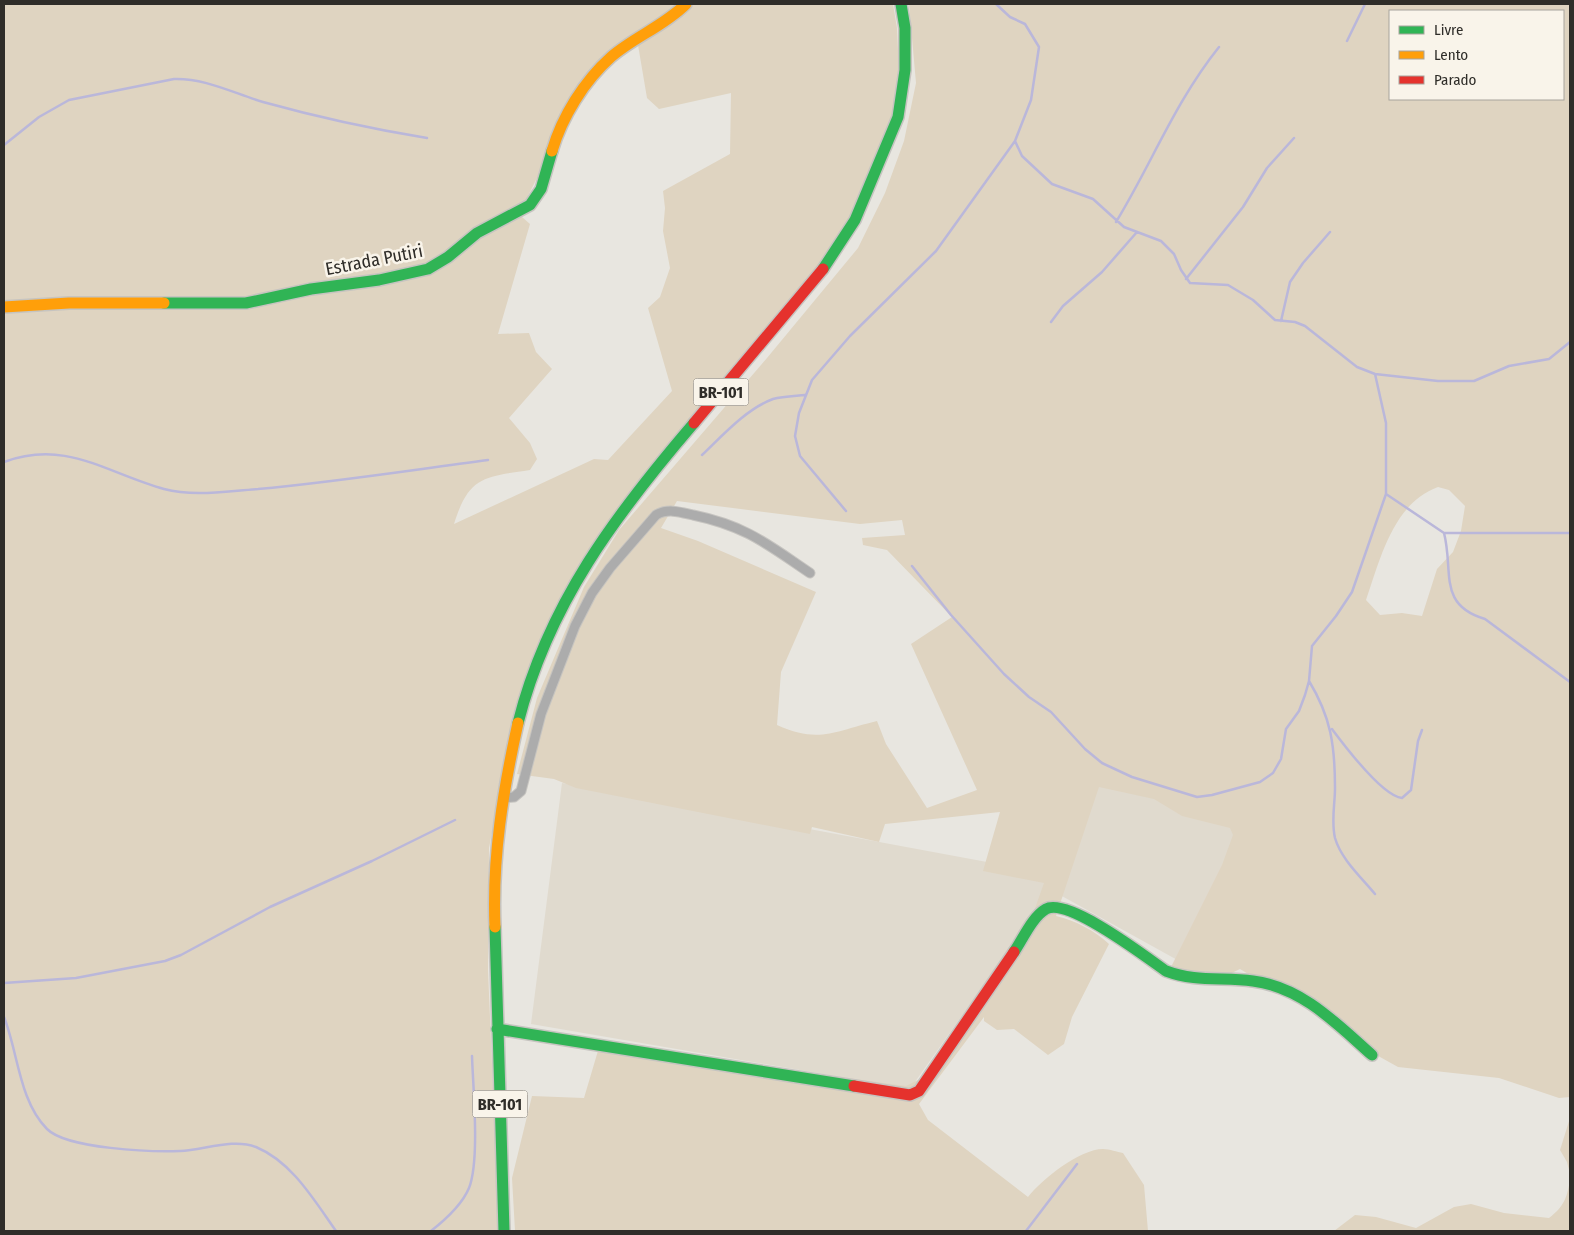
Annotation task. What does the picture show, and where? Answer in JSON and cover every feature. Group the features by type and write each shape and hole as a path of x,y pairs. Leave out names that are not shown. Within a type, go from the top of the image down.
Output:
{"street":[{"name":"Estrada Putiri","path":"4,307 68,303 246,303 311,289 380,280 428,269 438,264 477,233 530,205 540,190 558,131 587,83 612,57 637,38 674,16 686,4"},
{"name":"BR-101","path":"504,1231 494,908 496,850 503,798 518,721 529,683 564,602 585,566 637,490 804,294 835,253 855,220 898,117 905,70 905,28 901,4"},
{"path":"503,798 514,797 521,791 541,714 581,614 592,593 620,554 656,515 668,511 678,512 717,520 740,528 758,537 810,572"},
{"path":"498,1029 910,1094 919,1091 933,1073 1038,916 1045,909 1054,906 1074,912 1181,978 1258,982 1291,991 1321,1011 1372,1055"}],"shaded area":[{"path":"4,4 893,4 897,28 900,95 847,236 623,503 518,703 489,848 488,970 499,1231 4,1231","holes":["638,45 647,98 659,109 731,93 730,154 663,191 665,208 663,231 670,268 660,297 648,308 672,391 608,460 594,459 454,524 466,496 480,482 501,475 530,470 537,459 530,443 509,418 552,369 536,352 529,333 498,334 530,224 522,217 522,208 592,76"]},
{"path":"909,4 1570,4 1570,1097 1559,1098 1499,1078 1398,1067 1380,1057 1281,981 1255,978 1240,969 1209,984 1168,973 1222,865 1233,835 1230,828 1182,816 1154,799 1099,787 1056,916 1084,927 1097,934 1109,944 1072,1017 1064,1044 1048,1055 1014,1029 997,1030 984,1021 984,1017 919,1104 928,1120 1028,1197 1042,1182 1073,1159 1094,1150 1103,1149 1123,1153 1144,1185 1148,1231 515,1231 512,1178 532,1096 584,1098 600,1044 906,1086 926,1076 1028,928 1044,883 983,871 1000,812 885,824 879,842 812,827 810,834 576,788 554,779 517,774 537,698 584,587 619,530 767,358 858,248 885,193 904,141 916,83","holes":["1438,487 1449,490 1465,506 1461,531 1453,552 1437,569 1422,616 1402,613 1380,615 1366,600 1390,534 1410,506 1423,495","677,501 860,524 902,520 905,535 862,538 863,545 887,550 952,617 911,644 977,790 927,808 886,744 877,721 838,732 816,735 792,731 777,725 781,672 816,592 698,541 661,528"]},
{"path":"1102,771 1271,842 1208,977 1051,890 910,1089 531,1024 562,783 1062,876"},
{"path":"1570,1118 1570,1174 1567,1162 1560,1150"},
{"path":"1570,1178 1570,1231 1334,1231 1355,1215 1376,1217 1416,1228 1454,1207 1471,1204 1504,1213 1549,1218 1564,1201"}],"waterway":[{"path":"846,511 800,456 795,436 799,413 812,380 850,336 936,251 1015,141 1031,100 1039,47 1025,24 1010,17 996,4"},
{"path":"1347,41 1365,4"},
{"path":"1116,222 1189,89 1219,47"},
{"path":"4,145 39,117 69,100 174,79 208,83 263,102 324,118 427,138"},
{"path":"1186,279 1243,207 1267,168 1294,138"},
{"path":"1015,141 1022,156 1052,184 1093,199 1124,227 1161,241 1174,254 1181,270 1190,283 1228,285 1253,300 1275,320 1295,322 1305,326 1357,367 1375,374 1438,381 1474,381 1509,366 1549,359 1570,342"},
{"path":"1051,322 1063,306 1102,272 1137,232"},
{"path":"1281,321 1290,282 1303,263 1330,232"},
{"path":"912,566 951,615 1004,674 1029,697 1051,712 1085,749 1102,763 1132,777 1197,797 1212,795 1260,782 1273,773 1281,759 1286,729 1299,711 1309,681 1312,646 1352,592 1386,494 1386,423 1375,374"},
{"path":"702,455 744,416 763,403 777,398 805,395"},
{"path":"4,462 26,456 47,454 67,456 104,467 164,489 199,493 316,483 488,460"},
{"path":"1386,494 1444,533 1570,533"},
{"path":"1444,533 1450,585 1460,605 1470,613 1485,619 1570,682"},
{"path":"1309,681 1327,720 1333,745 1335,773 1333,819 1335,838 1342,853 1375,894"},
{"path":"1332,729 1374,780 1384,789 1402,798 1411,790 1418,741 1422,730"},
{"path":"4,983 76,978 165,961 181,955 270,907 372,861 455,820"},
{"path":"4,1017 30,1105 47,1129 57,1136 90,1145 131,1150 180,1151 228,1144 256,1147 281,1162 291,1172 311,1195 336,1231"},
{"path":"431,1231 458,1206 469,1188 472,1176 475,1142 472,1056"},
{"path":"1026,1231 1077,1164"}],"traffic: fast":[{"path":"823,269 855,220 898,117 905,70 905,28 901,4"},
{"path":"164,303 246,303 311,289 379,280 428,269 448,257 477,233 530,205 541,189 552,151"},
{"path":"518,723 531,680 547,639 566,600 588,562 638,492 694,423"},
{"path":"1014,952 1036,917 1046,909 1057,908 1071,912 1107,930 1166,971 1188,977 1253,981 1287,991 1318,1009 1372,1055"},
{"path":"495,927 504,1231"},
{"path":"497,1029 854,1086"}],"traffic: slow":[{"path":"552,151 556,138 575,100 601,67 629,43 668,19 686,4"},
{"path":"4,307 69,303 164,303"},
{"path":"495,927 497,850 508,773 518,723"}],"traffic: jam":[{"path":"694,423 823,269"},
{"path":"854,1086 910,1095 919,1091 1014,952"}]}
